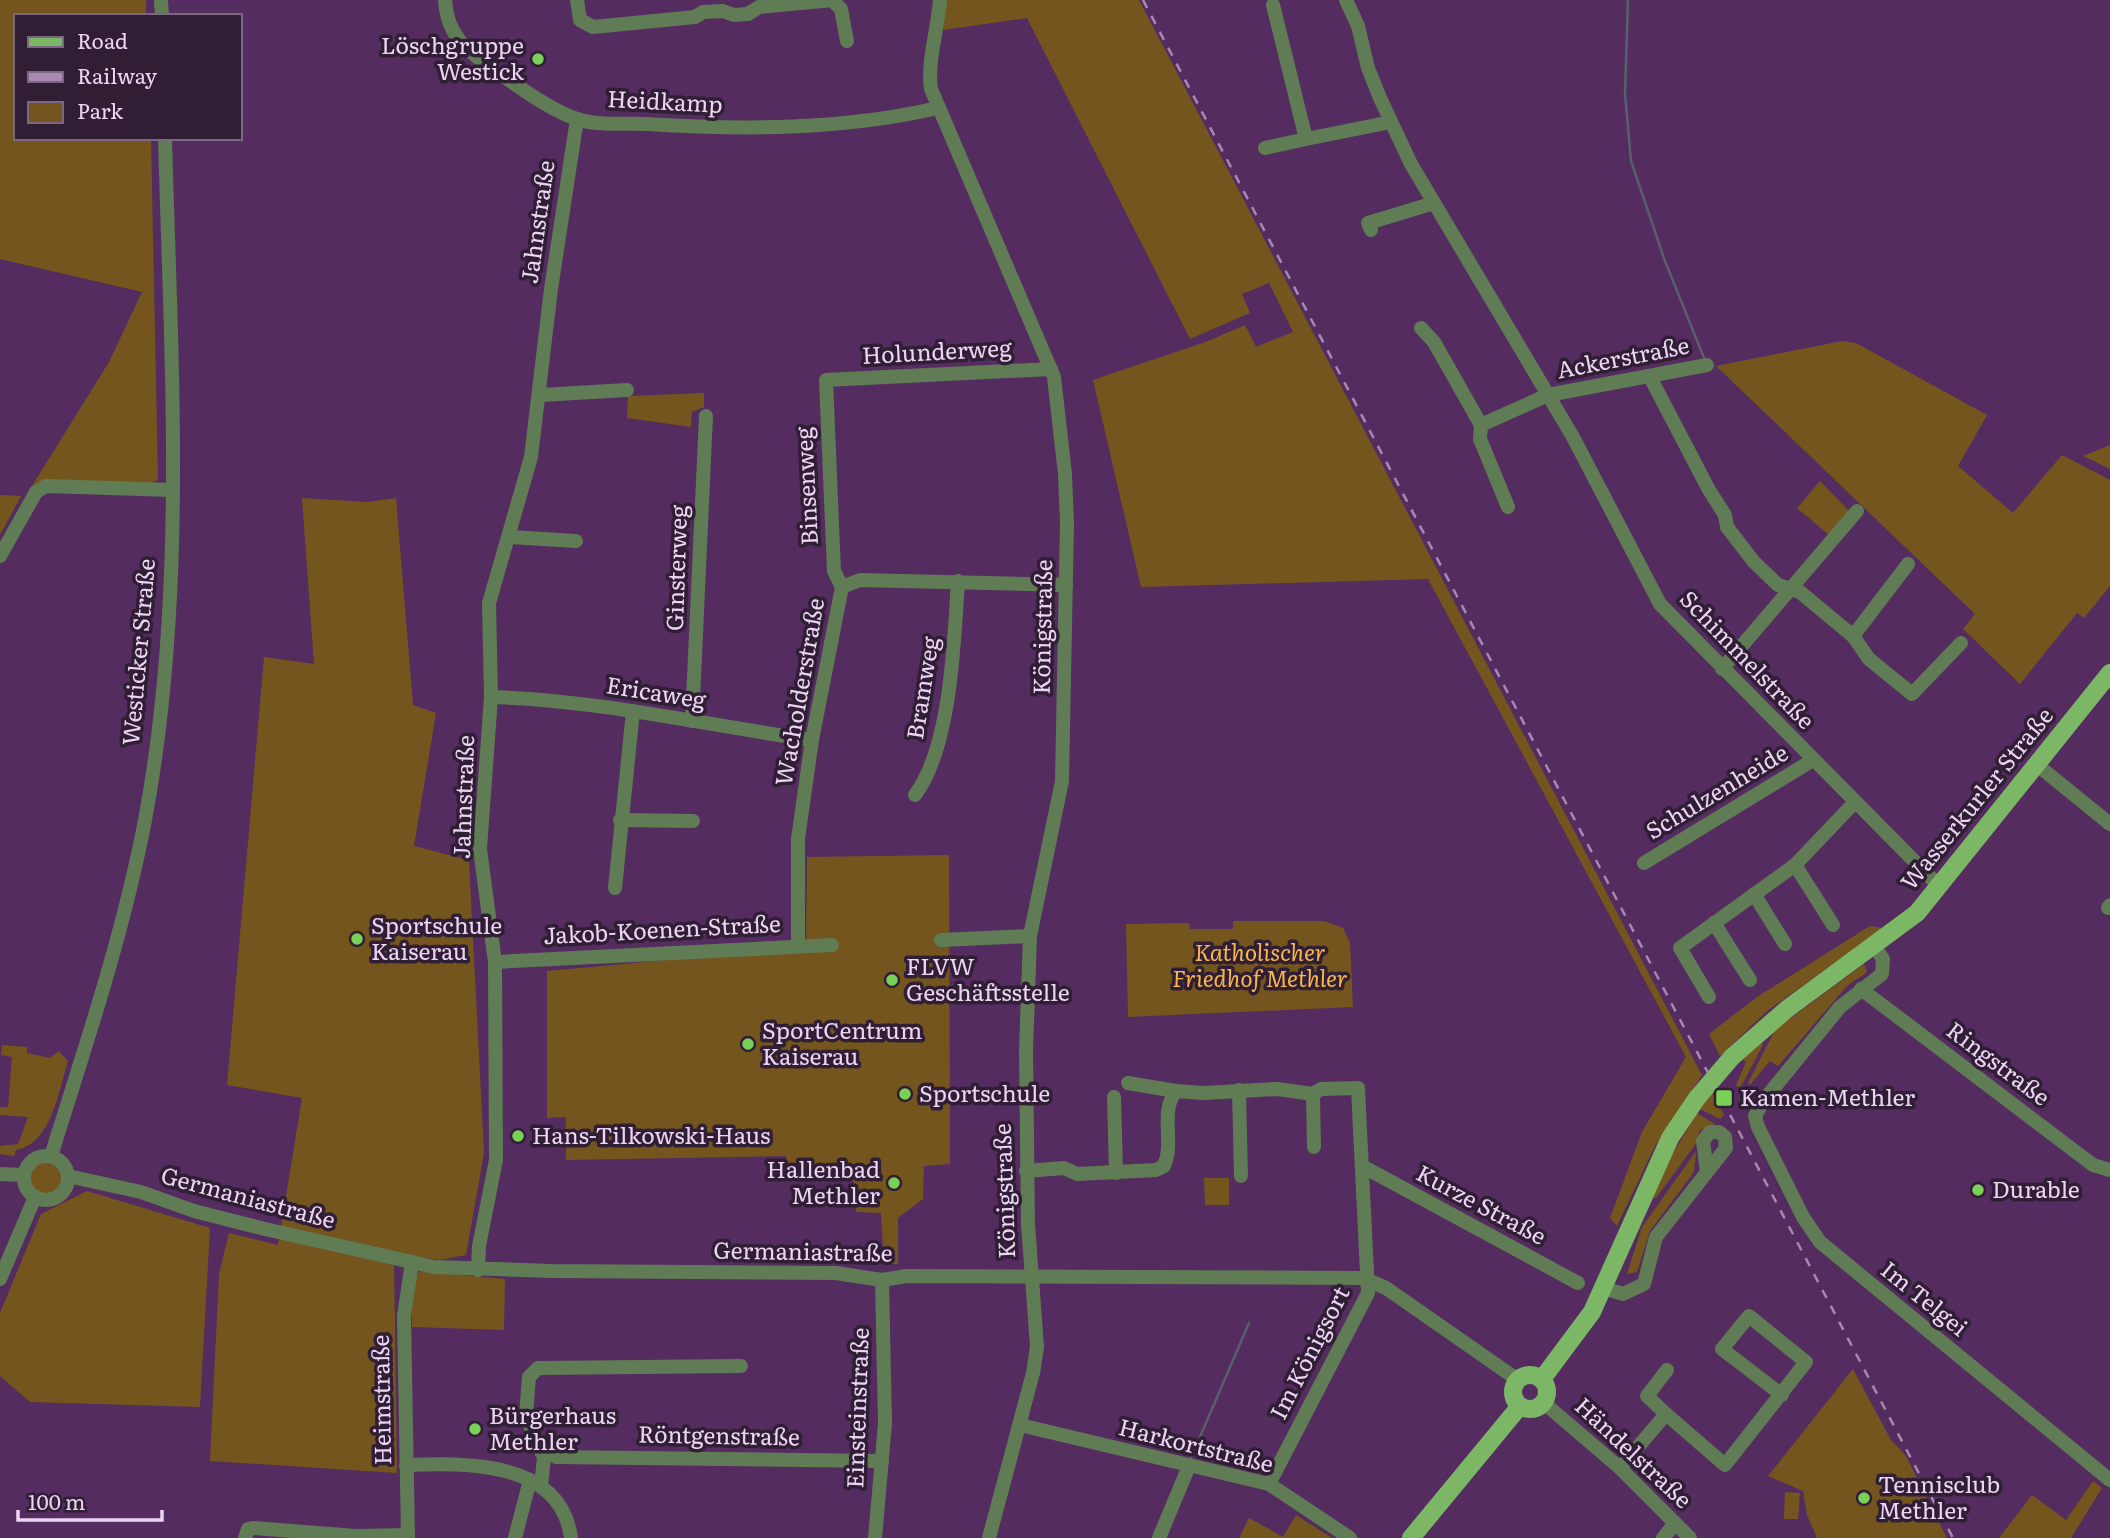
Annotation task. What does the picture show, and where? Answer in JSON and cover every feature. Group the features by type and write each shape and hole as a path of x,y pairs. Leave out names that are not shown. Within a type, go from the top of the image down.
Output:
{"main road":[{"name":"Wasserkurler Straße","path":"1542,1379 1574,1338 1604,1289 1670,1138 1697,1098 1732,1057 1768,1024 1911,919 2110,673"},
{"path":"1532,1375 1542,1379 1548,1393 1544,1403 1535,1409 1520,1406 1513,1391 1518,1380 1532,1375"},
{"path":"1416,1536 1520,1406"}],"street":[{"name":"Heidkamp","path":"445,0 449,27 458,42 512,82 577,119 737,129 897,117 938,108"},
{"path":"577,0 580,20 593,27 638,25 649,20 695,17 703,12 748,14 759,8 833,1 841,9 847,41"},
{"name":"Königstraße","path":"940,0 929,75 938,108 1051,369 1056,387 1065,474 1062,781 1030,936 1026,1051 1026,1171 1037,1347 1020,1425 989,1538"},
{"name":"Schimmelstraße","path":"1346,0 1358,26 1368,68 1391,122 1434,203 1548,395 1660,604 1939,886"},
{"path":"1273,5 1306,139"},
{"name":"Jahnstraße","path":"478,1270 479,1246 496,1160 495,962 480,849 491,697 489,603 531,457 541,395 551,289 577,119"},
{"path":"1265,148 1391,122"},
{"name":"Westicker Straße","path":"51,1156 104,992 145,817 167,637 172,490 165,140"},
{"path":"1371,230 1368,223 1434,203"},
{"path":"1422,328 1434,342 1481,425 1480,439 1508,507"},
{"name":"Ackerstraße","path":"1548,395 1707,365"},
{"name":"Holunderweg","path":"825,380 1051,369"},
{"path":"1650,377 1709,491 1725,515 1727,527 1754,562 1778,585 1800,592 1853,636 1869,659 1912,694 1961,642"},
{"name":"Binsenweg","path":"825,380 834,571 842,587"},
{"path":"541,395 627,390"},
{"path":"1481,425 1548,395"},
{"name":"Ginsterweg","path":"692,721 706,416"},
{"path":"0,556 36,492 46,486 172,490"},
{"path":"1722,669 1788,588 1857,511"},
{"path":"510,537 576,541"},
{"path":"1853,636 1908,564"},
{"name":"Wacholderstraße","path":"798,946 799,839 812,740 842,587 860,580 1066,586"},
{"name":"Bramweg","path":"915,795 928,777 938,742 954,639 958,581"},
{"name":"Ericaweg","path":"491,697 539,698 812,740"},
{"path":"615,888 633,711"},
{"name":"Schulzenheide","path":"1644,863 1813,760"},
{"path":"2036,764 2110,824"},
{"path":"1709,997 1681,948 1795,865 1855,802"},
{"path":"620,820 693,821"},
{"path":"1795,865 1833,925"},
{"path":"1754,894 1784,944"},
{"path":"1714,923 1750,980"},
{"path":"941,940 1030,936"},
{"name":"Jakob-Koenen-Straße","path":"495,962 832,945"},
{"path":"1861,989 1882,974 1883,959 1874,946"},
{"name":"Im Telgei","path":"1861,989 1840,1007 1764,1100 1755,1116 1758,1127 1820,1242 2110,1480"},
{"name":"Ringstraße","path":"1861,989 2092,1165 2110,1170"},
{"path":"1128,1083 1176,1091 1277,1089 1312,1094 1314,1147"},
{"name":"Im Königsort","path":"1269,1484 1364,1304 1369,1279 1358,1088 1321,1089 1312,1094"},
{"path":"1240,1090 1241,1176"},
{"path":"1026,1171 1064,1168 1077,1174 1116,1173 1164,1166 1168,1157 1167,1102 1176,1091"},
{"path":"1114,1097 1116,1173"},
{"path":"44,1155 51,1156 63,1163 68,1176 66,1187 59,1196 47,1200 35,1197 26,1188 24,1175 30,1162 44,1155"},
{"name":"Kurze Straße","path":"1362,1166 1578,1283"},
{"path":"1604,1289 1623,1294 1644,1284 1656,1237 1707,1172"},
{"path":"0,1174 24,1175"},
{"name":"Germaniastraße","path":"68,1176 141,1192 194,1211 265,1229 412,1262 478,1270 816,1273 882,1280 907,1276 1349,1276 1369,1279 1518,1380"},
{"path":"0,1279 35,1197"},
{"name":"Heimstraße","path":"408,1536 404,1316 412,1262"},
{"name":"Einsteinstraße","path":"875,1538 885,1401 882,1280"},
{"path":"1667,1370 1647,1396 1726,1465 1782,1395 1806,1362 1749,1316 1722,1349 1782,1395"},
{"path":"515,1538 544,1458 526,1416 527,1384 532,1371 546,1366 741,1366"},
{"name":"Händelstraße","path":"1544,1403 1620,1468 1690,1538"},
{"path":"1620,1468 1666,1415"},
{"name":"Harkortstraße","path":"1020,1425 1269,1484 1350,1538"},
{"name":"Röntgenstraße","path":"556,1457 882,1461"},
{"path":"406,1465 481,1466 536,1483 564,1514 571,1538"},
{"path":"1159,1538 1189,1466"},
{"path":"1664,1538 1675,1523"},
{"path":"245,1538 248,1529 253,1528 356,1537 408,1536"}],"green space":[{"path":"0,0 146,0 146,14 14,14 14,140 151,140 158,480 151,483 32,486 109,362 142,292 0,259"},
{"path":"946,0 1139,0 1702,1075 1655,1146 1617,1226 1610,1218 1642,1132 1686,1057 1428,579 1141,587 1093,380 1208,341 1245,325 1256,347 1293,332 1269,283 1242,294 1250,313 1190,339 1027,18 943,30"},
{"path":"1842,341 1856,343 1987,415 1958,466 2013,513 2062,455 2110,480 2110,586 2084,618 2077,613 2020,684 1963,629 1975,614 1716,366"},
{"path":"704,393 704,407 692,412 691,427 627,418 628,396"},
{"path":"2110,445 2110,469 2083,456"},
{"path":"1820,481 1849,511 1829,535 1797,508"},
{"path":"0,495 21,496 0,535"},
{"name":"Sportschule Kaiserau","path":"302,498 367,502 396,498 413,705 436,713 414,846 469,860 484,1153 466,1255 440,1260 394,1253 397,1473 210,1461 219,1274 229,1233 278,1245 302,1098 227,1085 264,657 314,664"},
{"name":"SportCentrum Kaiserau","path":"949,855 950,1164 924,1166 923,1199 898,1218 898,1264 884,1264 881,1213 856,1212 853,1180 787,1180 786,1156 566,1160 566,1117 547,1118 547,971 743,953 806,953 807,857"},
{"name":"Katholischer Friedhof Methler","path":"1233,921 1324,921 1343,928 1350,943 1353,1007 1128,1017 1126,924 1189,923 1190,929 1233,929"},
{"path":"1870,926 1883,928 1767,1011 1720,1056 1709,1034 1757,997"},
{"path":"1864,964 1867,972 1847,986 1778,1066 1770,1061 1750,1085 1748,1083 1775,1030"},
{"path":"1761,1043 1763,1045 1740,1088 1736,1085 1746,1062 1743,1059"},
{"path":"2,1045 27,1047 27,1053 50,1058 59,1051 68,1061 46,1127 28,1146 16,1150 14,1156 0,1154 0,1146 18,1144 28,1117 0,1115 0,1107 8,1107 12,1057 1,1055"},
{"path":"1712,1092 1724,1115 1720,1119 1700,1109"},
{"path":"1697,1113 1715,1124 1700,1130 1695,1145 1656,1198 1653,1197 1672,1155"},
{"path":"1696,1151 1694,1172 1650,1231 1637,1272 1627,1274 1642,1227"},
{"path":"46,1159 58,1165 64,1177 58,1189 46,1195 34,1189 28,1177 34,1165"},
{"path":"1204,1178 1229,1178 1229,1205 1205,1205"},
{"path":"87,1191 210,1228 200,1407 30,1402 0,1376 0,1313 41,1214"},
{"path":"420,1271 505,1279 504,1330 412,1327 411,1280"},
{"path":"1853,1369 1891,1440 1906,1456 1947,1538 1817,1538 1807,1515 1803,1491 1768,1476"},
{"path":"2093,1481 2102,1488 2071,1538 1999,1538 2032,1495 2066,1520"},
{"path":"1785,1492 1800,1493 1798,1519 1784,1519"},
{"path":"1296,1515 1332,1538 1239,1538 1249,1518 1283,1537"}],"waterway":[{"path":"1628,0 1625,94 1631,161 1665,261 1704,358"},
{"path":"1190,1460 1249,1323"}],"railway":[{"path":"1143,0 1953,1538"}],"place":[{"name":"Löschgruppe Westick","path":"538,59"},
{"name":"Sportschule Kaiserau","path":"357,939"},
{"name":"FLVW Geschäftsstelle","path":"892,980"},
{"name":"SportCentrum Kaiserau","path":"748,1044"},
{"name":"Sportschule","path":"905,1094"},
{"name":"Kamen-Methler","path":"1724,1098"},
{"name":"Hans-Tilkowski-Haus","path":"518,1136"},
{"name":"Hallenbad Methler","path":"894,1183"},
{"name":"Durable","path":"1978,1190"},
{"name":"Bürgerhaus Methler","path":"475,1429"},
{"name":"Tennisclub Methler","path":"1864,1498"}]}
